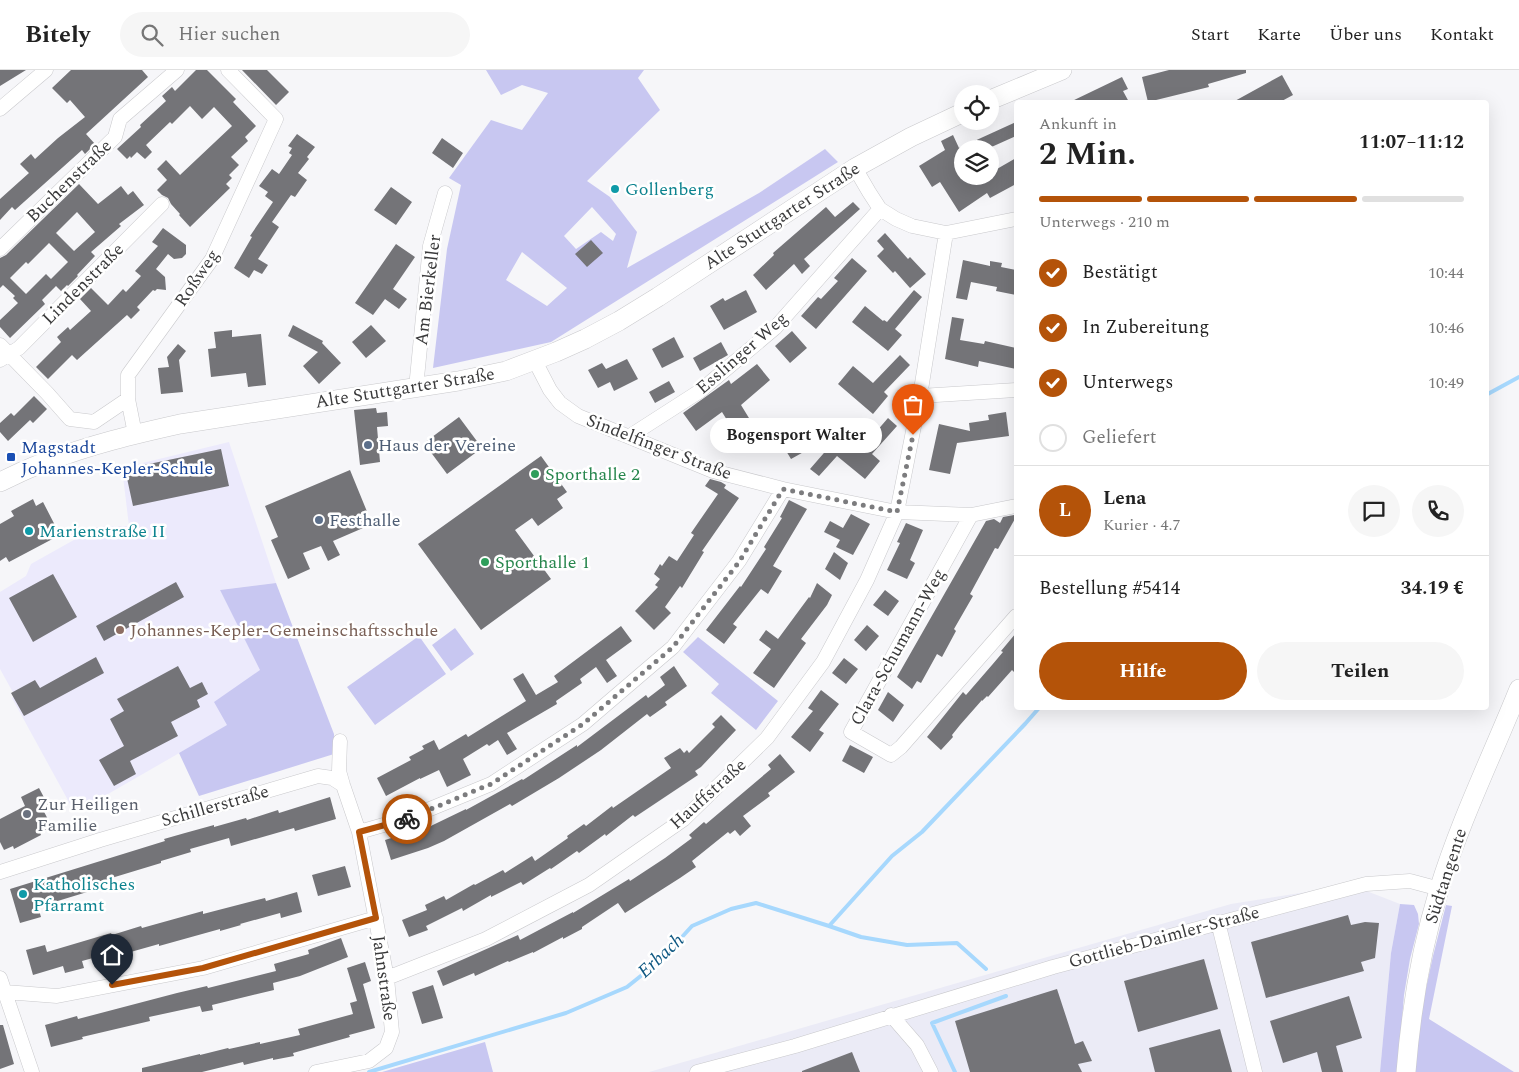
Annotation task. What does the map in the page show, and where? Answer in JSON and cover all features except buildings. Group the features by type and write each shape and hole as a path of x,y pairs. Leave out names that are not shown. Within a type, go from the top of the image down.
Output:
{"street":[{"path":"0,109 46,70"},
{"name":"Buchenstraße","path":"0,249 115,137 120,119 177,70"},
{"name":"Roßweg","path":"136,434 128,399 128,375 212,259 276,119 228,70"},
{"path":"999,96 1062,70"},
{"name":"Alte Stuttgarter Straße","path":"0,482 46,462 136,434 180,424 416,388 506,371 535,361 585,339 619,321 855,168 911,137 954,117"},
{"path":"855,168 880,209 912,226 946,233 1014,219"},
{"name":"Am Bierkeller","path":"416,388 430,246 446,193"},
{"name":"Lindenstraße","path":"3,353 19,348 162,204"},
{"name":"Esslinger Weg","path":"630,436 700,391 775,328 880,209"},
{"name":"Hauffstraße","path":"386,978 486,939 589,885 684,819 767,738 823,662 867,580 897,512 920,396 946,233"},
{"path":"3,353 47,393 70,419 94,422 128,399"},
{"name":"Sindelfinger Straße","path":"535,361 550,390 560,403 578,416 713,471 783,489 897,512 971,515 1014,506"},
{"path":"920,396 1014,390"},
{"path":"359,832 408,818 491,784 583,724 673,647 739,562 783,489"},
{"name":"Clara-Schumann-Weg","path":"971,515 851,732 891,755 901,747 1014,618"},
{"name":"Südtangente","path":"1406,1072 1415,990 1427,934 1440,889 1473,796 1519,689"},
{"name":"Jahnstraße","path":"316,1072 369,1060 386,1048 392,1032 386,978 359,832 339,771 340,741"},
{"name":"Schillerstraße","path":"0,872 100,840 318,776 332,778 343,785"},
{"name":"Gottlieb-Daimler-Straße","path":"696,1072 795,1046 891,1015 1053,967 1366,884 1410,881 1440,889"},
{"path":"2,993 57,996 203,968 376,918"},
{"path":"1218,922 1255,1072"},
{"path":"0,978 2,993 32,1072"},
{"path":"891,1015 917,1045 931,1072"}],"shaded area":[{"path":"486,70 644,70 638,78 660,110 587,181 610,197 637,232 627,268 759,193 825,149 838,162 551,342 433,368 447,249 461,185 449,178 491,120 522,130 548,93 522,85 501,95","holes":["592,207 616,234 613,241 601,232 576,249 564,236","522,252 567,288 547,306 506,280"]},
{"name":"Johannes-Kepler-Gemeinschaftsschule","path":"229,442 276,583 220,590 261,670 215,702 228,725 75,813 12,698 15,696 0,669 0,592 26,576 31,564 97,527 129,526 122,468"},
{"path":"276,583 334,734 334,754 199,796 179,753 227,725 214,702 260,670 220,590"},
{"path":"455,628 474,654 451,671 432,645"},
{"path":"419,636 446,674 375,725 347,687"},
{"path":"698,637 778,701 756,730 711,693 719,684 683,652"},
{"path":"1351,885 1400,904 1391,953 1380,1072 649,1072 1231,904"},
{"path":"1400,904 1414,905 1418,914 1419,924 1410,959 1404,995 1398,1072 1380,1072 1391,953"},
{"path":"1446,905 1452,906 1429,1019 1514,1072 1413,1072 1422,1007"},
{"path":"485,1042 493,1072 382,1072"}],"waterway":[{"path":"1489,393 1519,377"},
{"path":"829,926 892,856 922,832 1037,710"},
{"name":"Erbach","path":"369,1072 566,1013 627,987 662,959 692,926 731,909 756,903 861,937 907,945 957,943 986,969"},
{"path":"955,1072 932,1023 1006,996"}],"way so far":[{"path":"407,819 491,784 583,724 673,647 739,562 783,489 897,512 913,435"}],"place":[{"name":"Gollenberg","path":"615,189"},
{"name":"Bogensport Walter","path":"913,435"},
{"name":"Haus der Vereine","path":"368,445"},
{"name":"Magstadt Johannes-Kepler-Schule","path":"11,457"},
{"name":"Sporthalle 2","path":"535,474"},
{"name":"Festhalle","path":"319,520"},
{"name":"Marienstraße II","path":"29,531"},
{"name":"Sporthalle 1","path":"485,562"},
{"name":"Johannes-Kepler-Gemeinschaftsschule","path":"120,630"},
{"name":"Zur Heiligen Familie","path":"27,814"},
{"name":"Katholisches Pfarramt","path":"23,894"}],"route":[{"path":"112,985 203,968 376,918 359,832 407,819"}]}
